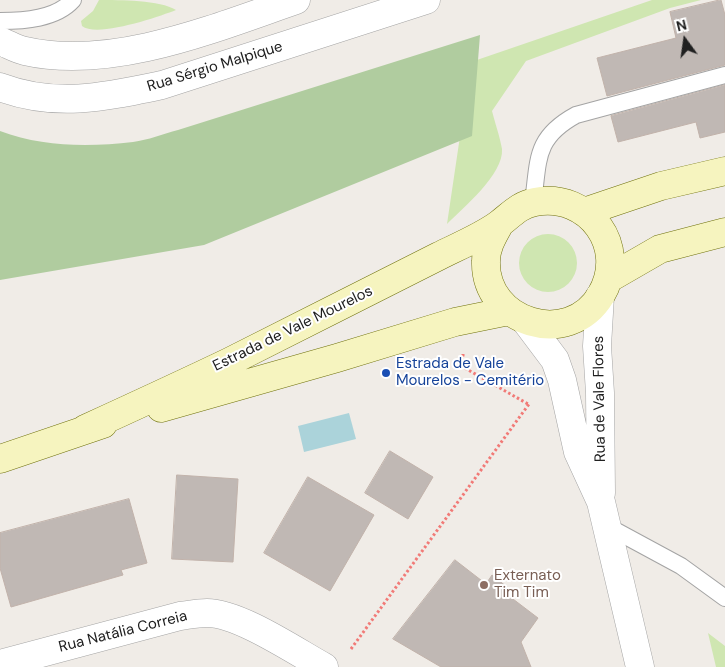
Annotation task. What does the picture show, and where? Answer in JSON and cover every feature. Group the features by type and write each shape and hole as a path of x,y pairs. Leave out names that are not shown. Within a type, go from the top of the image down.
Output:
{"main road":[{"path":"584,212 661,186 725,170"},
{"name":"Estrada de Vale Mourelos","path":"85,429 227,363 499,225 514,211 533,202 550,200 568,203 584,212 598,225 607,242 611,260 604,288"},
{"name":"Estrada de Vale Mourelos","path":"499,225 490,242 486,261 488,280 496,297 517,316"},
{"name":"Estrada de Vale Mourelos","path":"0,459 85,429 270,378 455,322 517,316 542,324 558,324 575,318 589,309 604,288 660,249 725,232"}],"street":[{"path":"0,41 22,51 53,56 91,56 122,53 162,43 296,0"},
{"name":"Rua Sérgio Malpique","path":"0,87 40,98 64,100 122,94 162,85 426,0"},
{"name":"Rua de Vale Flores","path":"604,288 597,346 604,514"},
{"name":"Rua de Vale Flores","path":"517,316 555,360 578,452 604,514 640,667"},
{"name":"Rua Natália Correia","path":"0,664 180,616 208,613 232,617 252,626 324,667"}],"lane":[{"path":"0,21 22,21 51,14 69,5 74,0"},
{"path":"533,202 539,155 546,139 559,124 576,115 725,76"},
{"path":"604,514 725,598"}],"path":[{"path":"455,322 462,341 463,367 528,404 566,399"},
{"path":"349,651 528,404"}],"green space":[{"path":"99,0 150,2 176,10 114,28 100,30 82,26 81,21 93,11"},
{"path":"652,0 701,0 670,8 526,61 492,111 502,149 501,159 490,179 481,190 447,224 471,62"},
{"path":"480,35 472,136 204,245 0,280 0,131 49,143 100,145 139,141"},
{"path":"542,234 554,234 569,242 577,257 577,269 569,284 554,292 542,292 527,284 519,269 519,257 527,242"},
{"path":"708,633 725,646 725,667 716,667"}],"water":[{"path":"349,413 356,439 304,452 298,426"}],"building":[{"path":"721,0 725,15 725,65 607,96 597,58 676,38 670,12"},
{"path":"725,85 725,132 700,138 696,122 618,142 611,116"},
{"path":"390,451 433,477 408,519 365,493"},
{"path":"177,475 238,479 233,562 172,559"},
{"path":"308,477 374,515 330,591 264,553"},
{"path":"129,499 147,563 121,570 123,575 11,607 0,568 0,533"},
{"path":"455,560 486,584 492,575 517,595 513,599 538,618 521,642 531,667 441,667 393,639"}],"place":[{"name":"Estrada de Vale Mourelos - Cemitério","path":"386,373"},
{"name":"Externato Tim Tim","path":"484,585"}]}
